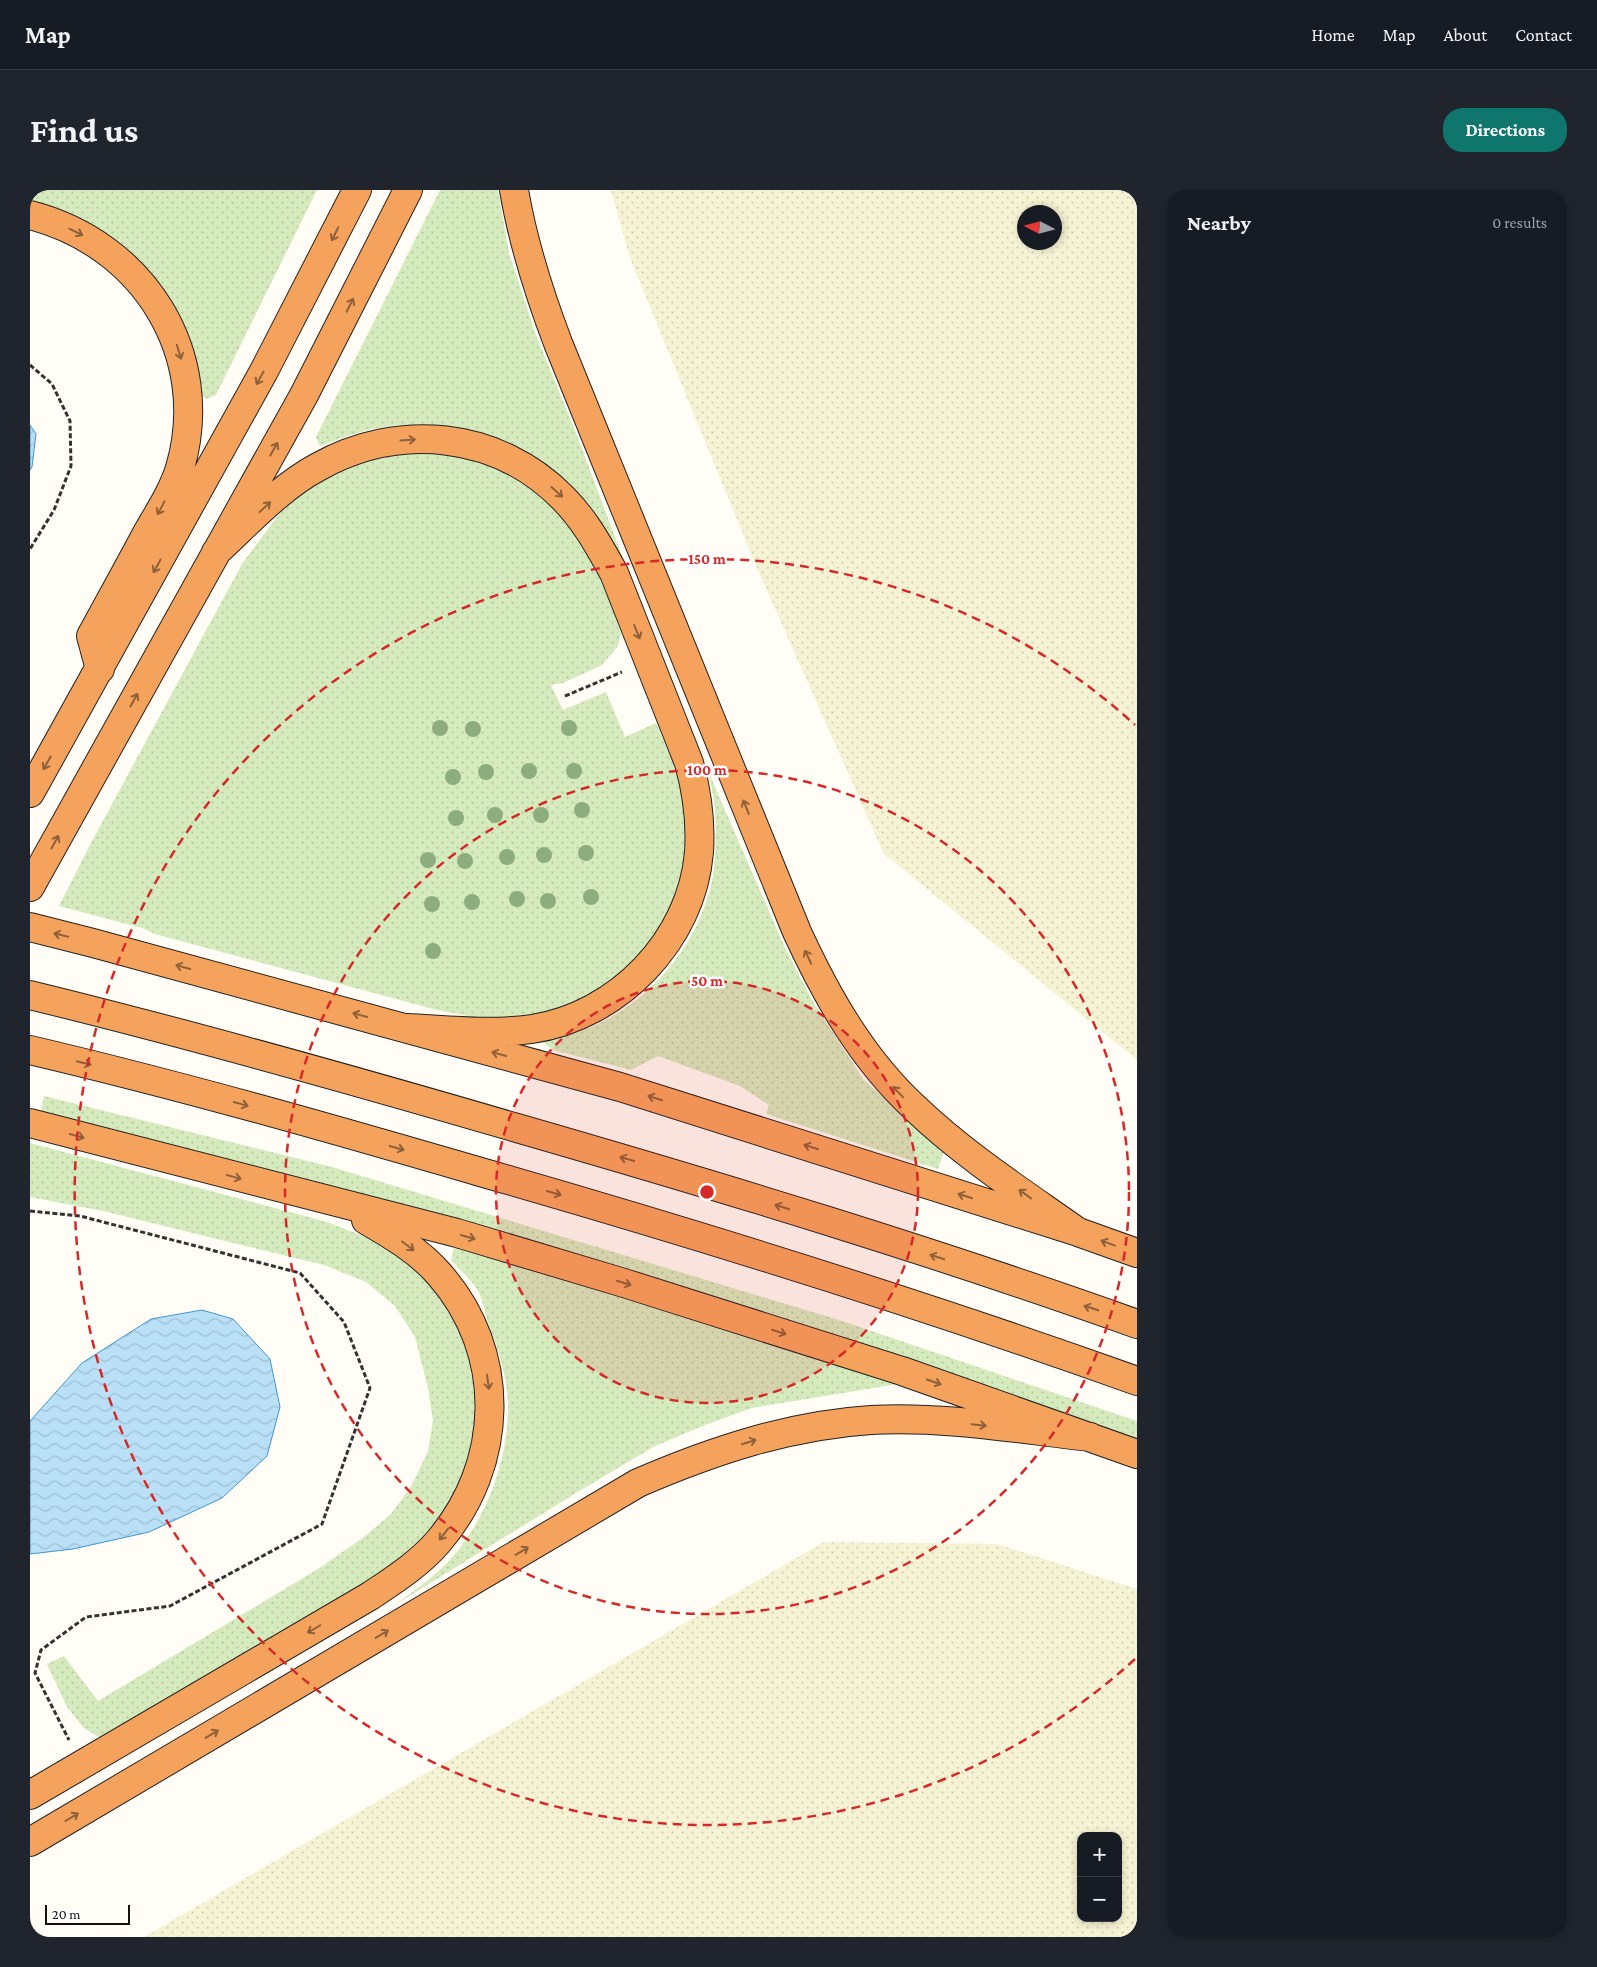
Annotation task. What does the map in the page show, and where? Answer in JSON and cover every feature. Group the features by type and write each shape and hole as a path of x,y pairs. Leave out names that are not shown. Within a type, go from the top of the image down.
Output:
{"highway":[{"path":"30,793 264,372 357,190"},
{"path":"30,888 304,395 408,190"},
{"path":"514,190 520,226 529,261 558,343 797,932 816,974 866,1054 914,1108 970,1154 1078,1232"},
{"path":"30,215 56,223 82,235 104,249 125,266 145,288 163,313 175,340 184,369 189,402 188,434 179,470 164,503 91,636 100,669"},
{"path":"216,552 284,489 342,454 371,445 421,439 449,440 474,445 502,455 531,471 563,498 581,518 614,573 689,762 696,791 700,827 699,854 693,885 684,909 672,934 656,958 628,986 613,997 567,1021 532,1029 498,1031 407,1028"},
{"path":"30,927 93,942 620,1087 1078,1232 1137,1254"},
{"path":"30,996 327,1073 665,1170 889,1241 1137,1324"},
{"path":"33,1051 305,1121 648,1220 869,1290 1137,1381"},
{"path":"30,1124 457,1234 624,1283 902,1371 1137,1454"},
{"path":"30,1796 370,1596 397,1578 420,1560 438,1542 467,1500 477,1477 484,1452 490,1416 489,1383 477,1334 457,1297 425,1260 395,1236 336,1203"},
{"path":"30,1842 638,1483 686,1463 775,1435 824,1425 870,1420 957,1422 1090,1437"}],"path":[{"path":"30,365 52,384 70,421 70,466 54,510 30,549"},
{"path":"565,696 648,661"},
{"path":"30,1211 80,1216 300,1273 344,1322 370,1388 322,1524 170,1606 86,1617 41,1650 35,1673 82,1765"}],"shaded area":[{"path":"611,190 1137,190 1137,1060 884,854 756,566 630,258"},
{"path":"824,1542 997,1544 1137,1589 1137,1937 144,1937"}],"green space":[{"path":"30,190 317,190 216,395 206,399 201,394 189,338 178,312 164,290 147,270 107,238 61,213 36,202 30,202"},
{"path":"440,190 498,190 509,253 536,335 576,433 627,569 588,507 563,479 543,462 520,448 495,437 470,430 416,424 371,429 320,446 316,437"},
{"path":"432,450 485,462 513,473 558,508 583,542 609,599 621,634 618,646 602,665 563,683 551,685 563,710 606,692 625,737 656,723 678,774 685,801 688,829 681,884 669,916 624,977 585,999 554,1013 490,1020 437,1010 155,934 142,928 59,906 92,841 242,564 282,510 321,477 355,460"},
{"path":"705,764 785,948 813,1002 863,1079 944,1151 938,1169 766,1114 769,1105 740,1086 658,1056 631,1070 553,1050 543,1042 589,1028 604,1021 639,998 668,969 692,935 708,896 715,858 716,828 714,801"},
{"path":"44,1096 332,1167 842,1321 1137,1421 1137,1442 40,1116"},
{"path":"30,1143 327,1222 376,1241 411,1265 432,1286 449,1309 460,1330 468,1354 476,1400 473,1449 452,1506 427,1539 393,1570 102,1739 84,1728 67,1707 47,1664 64,1656 98,1701 318,1569 364,1537 391,1514 412,1485 428,1451 433,1421 428,1388 415,1337 395,1306 366,1282 324,1265 103,1211 30,1197"},
{"path":"455,1245 602,1288 898,1384 752,1408 655,1446 390,1608 440,1570 466,1539 487,1503 501,1464 505,1443 508,1403 502,1363 479,1293 472,1282 451,1260"}],"water":[{"path":"30,425 36,434 30,470"},
{"path":"202,1310 233,1319 270,1359 280,1407 267,1456 222,1498 149,1532 73,1549 30,1554 30,1421 82,1363 151,1319"}]}
